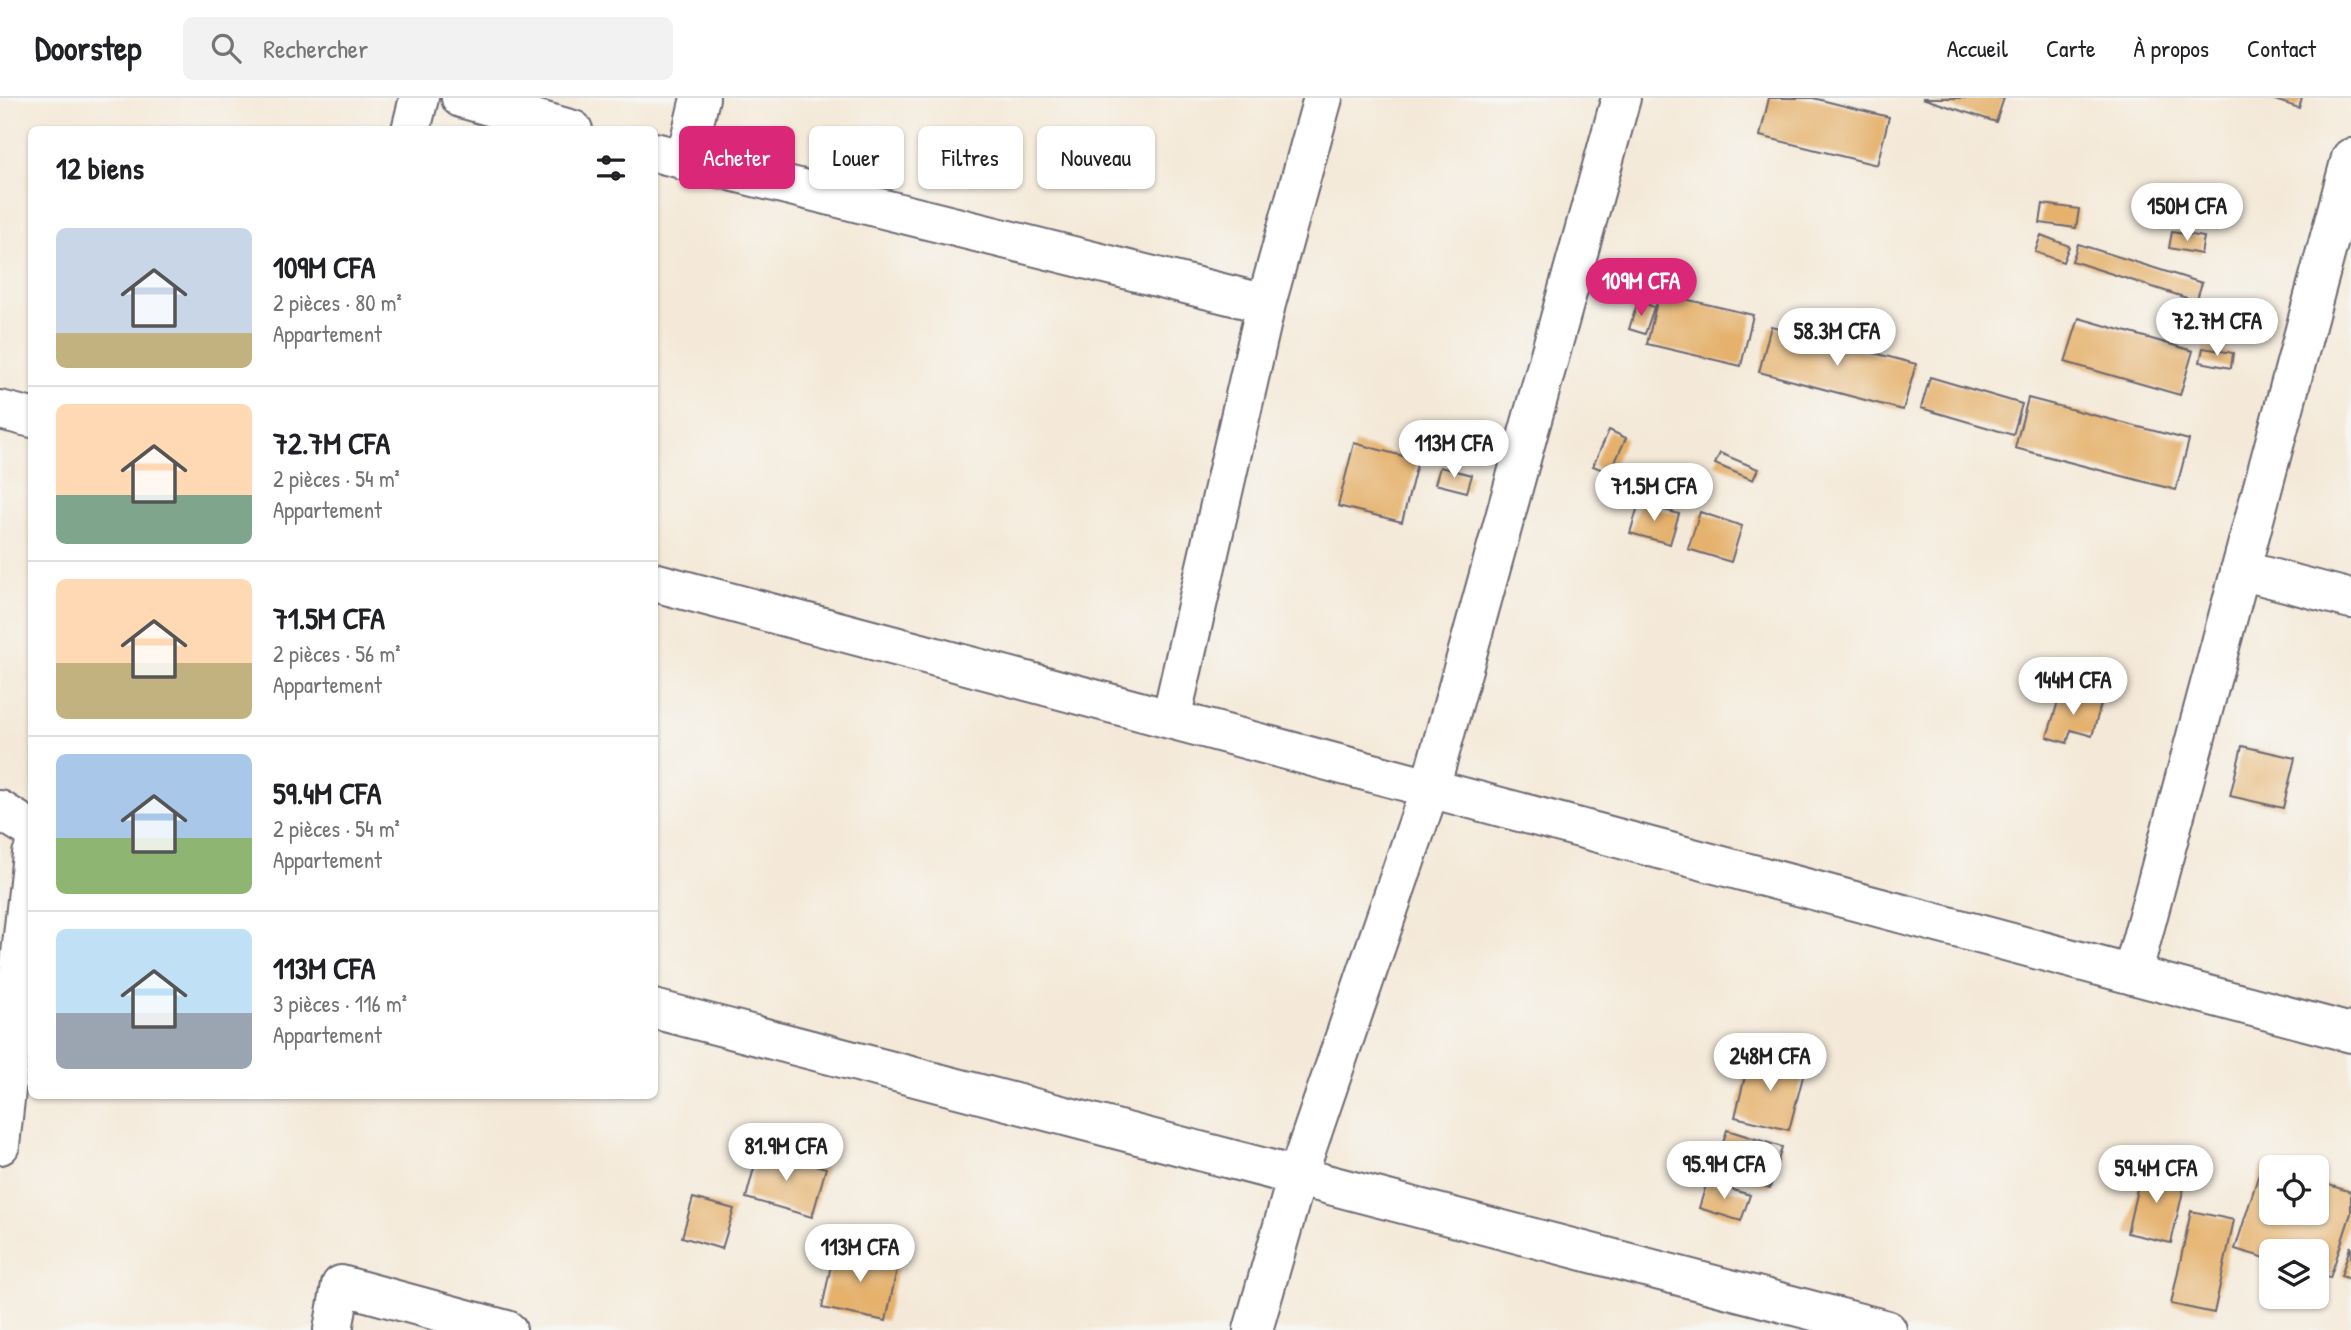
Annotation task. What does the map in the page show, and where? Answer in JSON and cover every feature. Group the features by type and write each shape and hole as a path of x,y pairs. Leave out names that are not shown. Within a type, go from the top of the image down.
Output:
{"street":[{"path":"412,126 419,98"},
{"path":"461,98 559,126"},
{"path":"699,98 670,157 1266,304"},
{"path":"1171,719 1266,304 1323,98"},
{"path":"1254,1330 1297,1177 1430,788 1621,98"},
{"path":"2132,975 2351,158"},
{"path":"0,410 28,417"},
{"path":"2240,570 2351,599"},
{"path":"658,583 2351,1033"},
{"path":"0,810 28,828"},
{"path":"0,1145 28,890"},
{"path":"658,1010 1887,1330"},
{"path":"333,1330 341,1285 507,1330"}],"building":[{"path":"1769,98 1813,98 1889,117 1877,165 1760,136"},
{"path":"1922,98 2004,98 1996,122"},
{"path":"2269,98 2302,98 2299,108"},
{"path":"2043,204 2079,209 2076,228 2040,223"},
{"path":"2172,232 2204,237 2201,254 2169,248"},
{"path":"2041,235 2069,246 2063,262 2035,252"},
{"path":"2078,244 2202,283 2196,301 2072,261"},
{"path":"1659,293 1753,315 1741,366 1647,344"},
{"path":"1638,301 1654,307 1645,334 1629,329"},
{"path":"2079,318 2193,351 2180,395 2065,362"},
{"path":"1771,326 1916,364 1903,410 1759,372"},
{"path":"2203,348 2233,353 2231,368 2200,362"},
{"path":"1930,377 2022,404 2013,435 1921,408"},
{"path":"2028,398 2189,440 2176,490 2015,448"},
{"path":"1609,430 1626,438 1610,473 1593,466"},
{"path":"1354,443 1418,460 1402,522 1338,506"},
{"path":"1720,453 1758,469 1753,480 1715,464"},
{"path":"1440,467 1472,475 1467,492 1435,484"},
{"path":"1639,503 1679,514 1670,544 1630,533"},
{"path":"1700,512 1742,526 1731,562 1688,549"},
{"path":"2061,692 2101,704 2092,736 2071,730 2067,743 2047,737"},
{"path":"2242,746 2295,758 2283,808 2230,796"},
{"path":"1750,1056 1805,1069 1789,1130 1735,1117"},
{"path":"1727,1130 1782,1147 1770,1188 1714,1171"},
{"path":"759,1149 826,1168 812,1217 746,1198"},
{"path":"2142,1168 2186,1178 2171,1243 2127,1233"},
{"path":"2259,1173 2259,1225 2329,1225 2329,1185 2351,1192 2351,1213 2330,1278 2329,1239 2259,1239 2259,1256 2235,1249"},
{"path":"1707,1182 1750,1195 1741,1221 1699,1208"},
{"path":"693,1198 734,1209 722,1249 682,1237"},
{"path":"2191,1211 2234,1220 2214,1313 2171,1304"},
{"path":"835,1246 899,1259 886,1321 822,1308"},
{"path":"2351,1247 2351,1279 2341,1276"}]}
